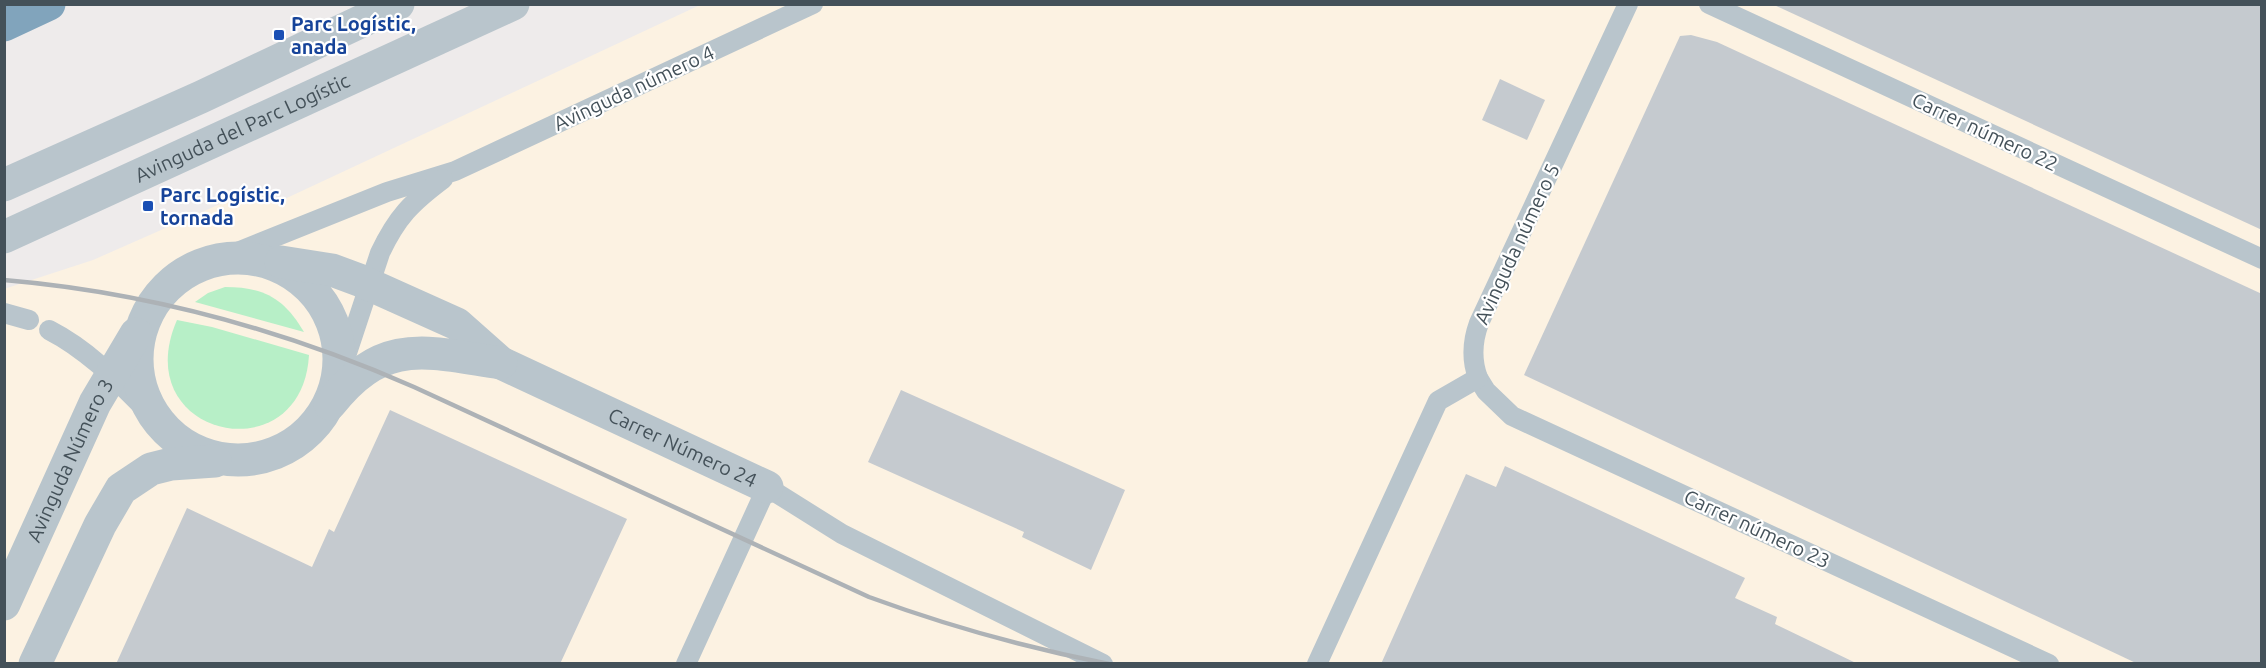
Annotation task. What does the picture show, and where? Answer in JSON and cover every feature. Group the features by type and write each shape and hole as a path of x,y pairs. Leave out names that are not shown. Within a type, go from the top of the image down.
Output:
{"highway":[{"path":"4,25 49,4"}],"street":[{"path":"4,185 201,97 398,4"},
{"name":"Avinguda del Parc Logístic","path":"4,237 513,4"},
{"path":"35,663 100,525 121,489 151,469 171,464 230,460 258,458 285,449 308,432 331,396 340,356 338,338 327,309 309,285 284,268 241,258 197,266 172,281 152,303 137,342 136,369 143,397 157,421 177,441 202,454 230,460"},
{"name":"Carrer Número 24","path":"241,258 332,270 369,285 457,324 501,363 767,487"},
{"name":"Avinguda Número 3","path":"4,604 95,403 143,322"},
{"path":"331,396 373,363 408,353 432,353 501,363"}],"lane":[{"name":"Avinguda número 4","path":"241,258 387,192 455,171 813,4"},
{"name":"Avinguda número 5","path":"1478,378 1473,351 1474,337 1479,323 1628,4"},
{"name":"Carrer número 22","path":"1709,4 2262,260"},
{"name":"Avinguda número 4","path":"331,396 389,234 401,215 415,200 455,171"},
{"path":"4,313 29,320"},
{"path":"49,330 71,342 94,359 157,421"},
{"path":"1317,663 1438,402 1478,378"},
{"name":"Carrer número 23","path":"1478,378 1486,391 1512,416 2049,663"},
{"path":"686,663 767,487"},
{"name":"Carrer Número 24","path":"767,487 842,534 1103,663"}],"shaded area":[{"path":"700,5 2261,5 2261,663 5,663 4,289 93,260 236,197 256,197 276,203"}],"green space":[{"path":"225,287 251,289 272,297 289,311 304,332 195,302 208,293"},
{"path":"177,320 212,327 309,355 299,393 278,417 251,428 221,427 195,414 175,392 168,360"}],"building":[{"path":"1772,4 2262,4 2262,230"},
{"path":"1691,35 1717,42 2262,294 2262,664 2138,664 1524,375 1680,36"},
{"path":"1500,79 1545,100 1527,140 1482,120"},
{"path":"901,390 1125,490 1091,570 1022,537 1024,532 868,462"},
{"path":"390,410 627,519 560,664 116,664 187,508 312,567 329,529 334,532"},
{"path":"1505,466 1745,578 1735,598 1777,617 1775,624 1858,664 1381,664 1466,474 1496,487"}],"railway":[{"path":"4,280 110,294 162,304 265,331 315,348 414,387 869,597 988,635 1109,664"}],"place":[{"name":"Parc Logístic, anada","path":"279,35"},
{"name":"Parc Logístic, tornada","path":"148,206"}]}
